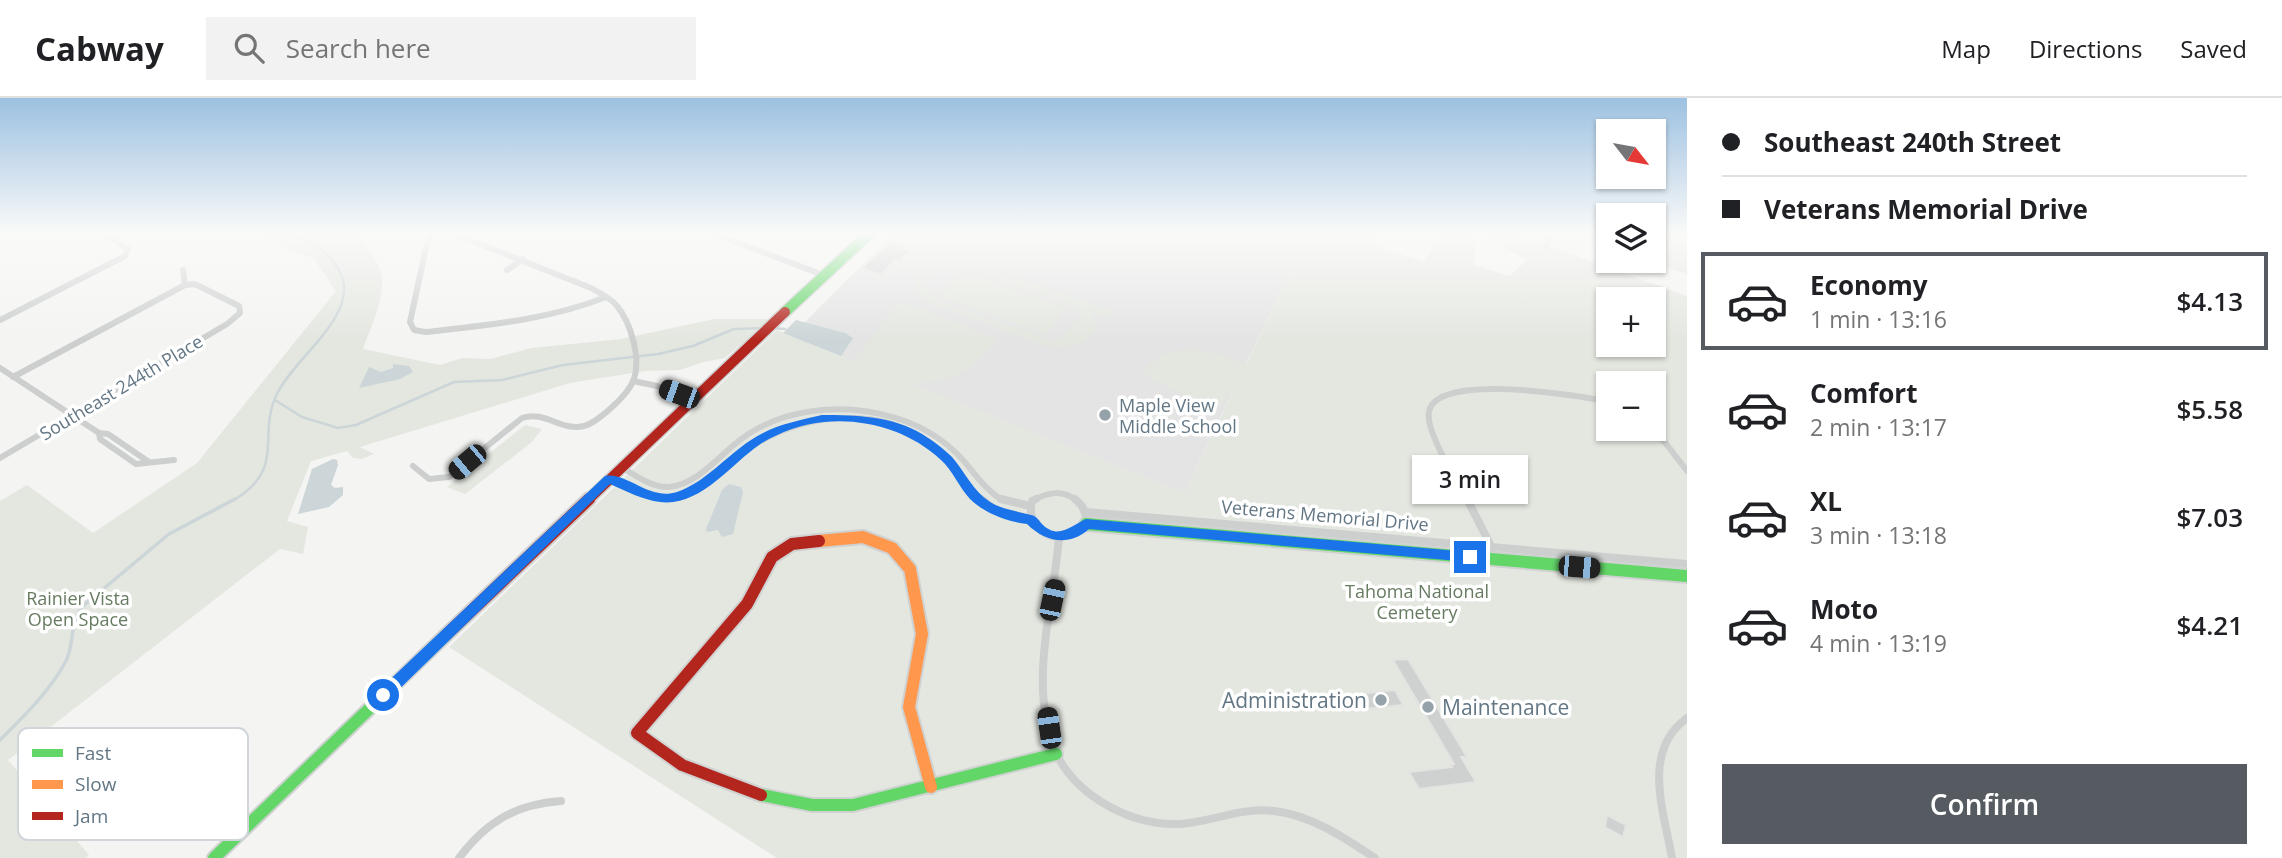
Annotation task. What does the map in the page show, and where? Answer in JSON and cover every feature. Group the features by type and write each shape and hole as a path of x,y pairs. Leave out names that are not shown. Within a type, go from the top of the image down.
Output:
{"street":[{"path":"0,320 101,268"},
{"path":"422,268 411,322 414,330 426,332 576,311 606,297"},
{"path":"413,466 419,475 431,481 449,477 522,418 532,414 544,414 563,424 581,427 592,423 634,381 636,356 624,317 617,306 591,288 544,268"},
{"path":"806,268 826,276"},
{"path":"248,825 692,399 834,268"},
{"path":"13,377 185,285 183,270"},
{"name":"Southeast 244th Place","path":"0,458 227,324 240,313 239,306 195,284 185,285"},
{"path":"0,368 99,433 108,434 149,462 174,460"},
{"path":"634,381 692,399"},
{"path":"1498,559 1430,427 1427,415 1433,401 1453,390 1578,395 1596,399"},
{"path":"621,467 658,486 678,486 752,431 782,419 818,410 874,412 919,427 934,436 955,452 989,493 1012,505 1030,506 1043,494 1058,492 1079,501 1086,518 1078,533 1059,537 1042,531 1031,519 1030,506"},
{"path":"609,479 662,498 677,497 705,483 729,462 778,430 822,419 861,418 897,428 924,440 946,458 974,495 988,506 1017,518 1031,519"},
{"path":"1664,441 1687,471"},
{"path":"718,456 729,462"},
{"path":"634,490 645,480"},
{"name":"Veterans Memorial Drive","path":"1086,518 1492,547 1687,565"},
{"name":"Veterans Memorial Drive","path":"1086,518 1687,576"},
{"path":"931,787 909,707 922,634 910,569 892,548 863,537 792,544 772,557 747,604 636,733 682,765 772,798 811,805 853,804 931,787 1056,754"},
{"path":"1059,537 1056,580 1044,641 1043,692 1056,754 1072,777 1090,793 1114,808 1147,821 1176,824 1205,821 1243,811 1283,812 1327,829 1374,858"},
{"path":"1672,858 1664,815 1659,758 1669,734 1687,718"},
{"path":"460,858 487,827 515,807 561,801"},
{"path":"214,858 233,840"}],"shaded area":[{"name":"Maple View Middle School","path":"859,268 1292,268 1184,493 791,336"},
{"path":"796,320 845,333 853,338 841,356 783,333"},
{"path":"393,364 409,366 413,372 400,379 359,388 369,367 381,372 393,368"},
{"path":"333,459 337,460 338,465 331,485 335,488 343,487 343,495 329,507 298,514 312,469"},
{"path":"729,484 741,487 743,492 733,534 722,537 718,530 707,532 706,529 722,490"}],"green space":[{"name":"Rainier Vista Open Space","path":"321,268 379,268 382,287 378,308 363,349 440,365 462,358 490,359 532,348 621,339 714,319 771,319 725,358 680,370 645,371 570,383 360,447 374,454 362,459 353,458 347,451 311,461 287,521 308,527 303,554 280,549 49,728 18,728 18,752 8,760 18,772 18,840 76,840 89,855 86,858 0,858 0,501 27,485 93,533 197,463 336,291"},
{"path":"926,268 947,268 931,275 925,283 929,294 942,302 1051,340 1060,340 1081,314 1070,305 964,268 989,268 1115,312 1112,318 1092,311 1096,328 1086,340 1065,347 1042,345 924,300 917,291 917,276"},
{"name":"Tahoma National Cemetery","path":"1292,268 1485,268 1510,276 1518,268 1596,268 1596,273 1623,273 1662,287 1596,287 1596,357 1666,357 1666,288 1687,296 1687,858 777,858 449,647 777,330 853,361 898,303 906,303 998,339 977,362 961,374 912,384 1184,493 1234,390 1216,408 1212,408 1142,374 1164,355 1177,351 1204,351 1246,365"},
{"path":"1671,268 1687,268 1687,274"},
{"path":"962,271 1067,307 1046,335 939,297"},
{"path":"525,425 542,429 532,442 465,494 447,487"}],"building":[{"path":"863,268 887,268 881,275"},
{"name":"Maintenance","path":"1408,659 1467,757 1461,757 1476,782 1419,789 1409,772 1452,767 1450,765 1454,764 1393,660"},
{"name":"Administration","path":"1395,690 1403,705 1367,709 1358,694"},
{"path":"1607,815 1626,825 1623,837 1605,827"}],"waterway":[{"path":"234,499 260,477 268,451 271,409 277,394 287,377 317,343 340,307 344,289 338,268"},
{"path":"275,400 302,417 338,428 356,425 454,382 502,380 563,365 658,354 693,346 734,329 766,328"},
{"path":"773,328 785,329"},
{"path":"0,740 36,703 60,672 69,654 76,618 84,605 169,534 234,499"}],"traffic: fast":[{"path":"785,312 832,268"},
{"path":"1086,524 1687,576"},
{"path":"248,825 446,635"},
{"path":"761,795 812,805 853,805 1056,754"},
{"path":"214,858 233,840"}],"traffic: slow":[{"path":"819,541 863,537 892,548 910,569 922,634 909,707 931,787"}],"traffic: jam":[{"path":"446,635 785,312"},
{"path":"761,795 682,765 637,733 747,604 772,557 792,544 819,541"}],"place":[{"name":"Maple View Middle School","path":"1105,415"},
{"name":"Administration","path":"1381,700"},
{"name":"Maintenance","path":"1428,707"}],"route":[{"path":"383,695 609,479 642,494 662,498 677,497 705,483 755,443 778,430 822,419 861,418 881,422 916,436 932,445 946,458 974,495 988,506 1017,518 1031,519 1042,531 1053,536 1074,535 1086,524 1470,557"}]}
